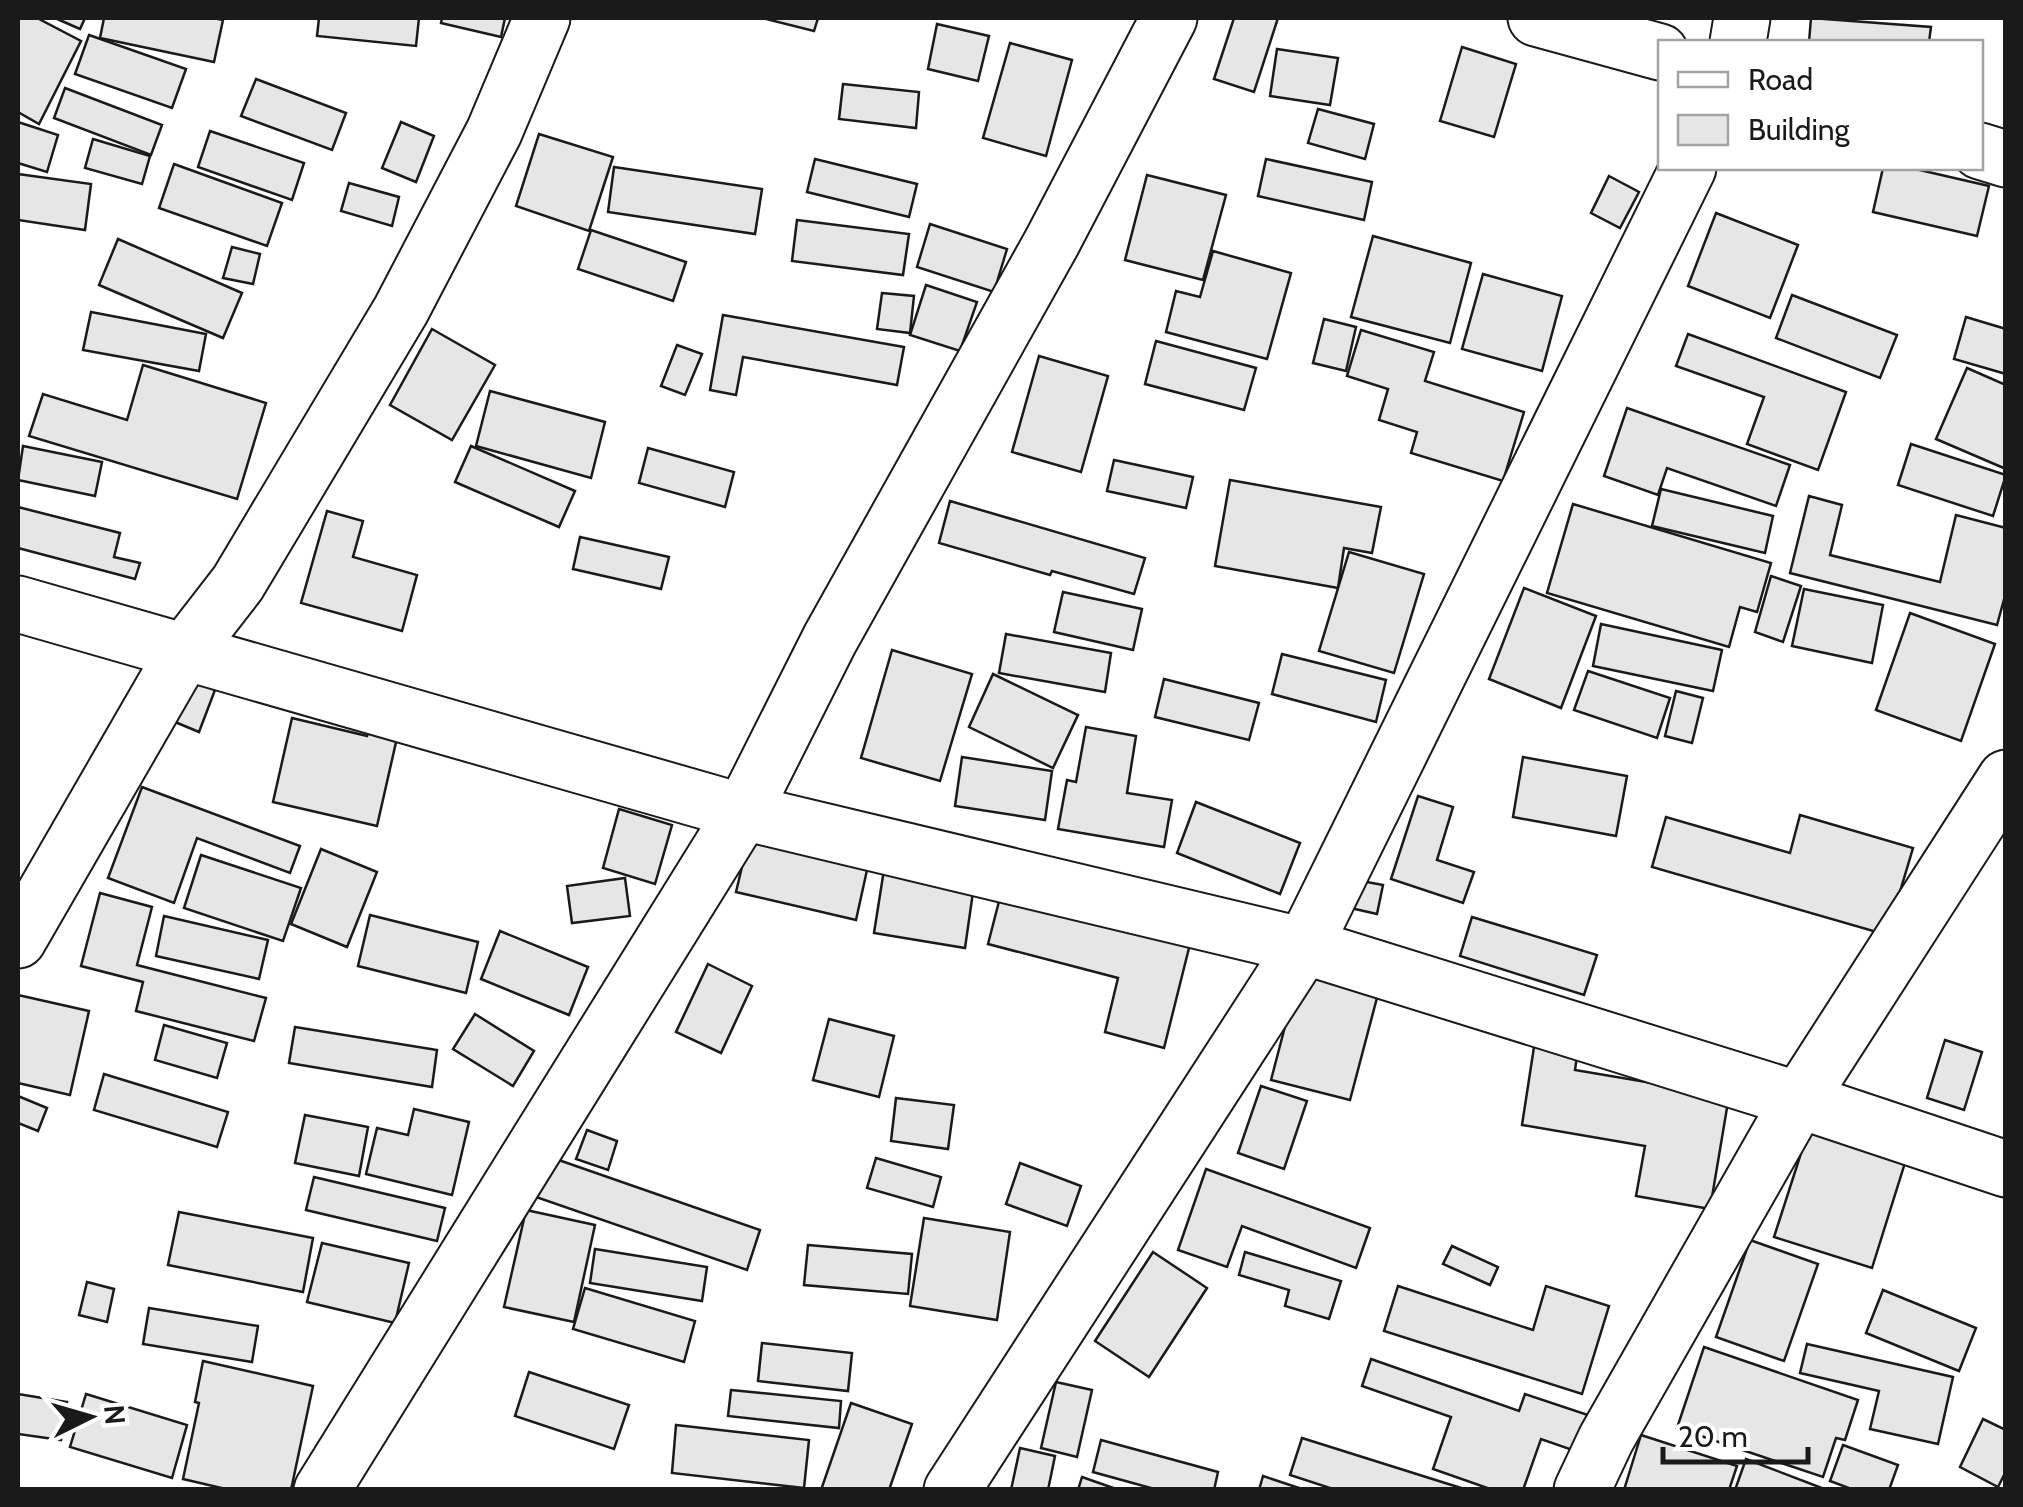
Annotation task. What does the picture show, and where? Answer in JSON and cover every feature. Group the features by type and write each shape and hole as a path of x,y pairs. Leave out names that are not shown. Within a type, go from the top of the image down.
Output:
{"street":[{"path":"18,940 183,654 238,583 401,310 494,132 542,18"},
{"path":"322,1490 742,812 830,639 1052,242 1170,18"},
{"path":"1536,18 1658,51"},
{"path":"952,1490 1304,946 1687,170"},
{"path":"18,604 742,812 1304,946 1799,1100 2006,1169"},
{"path":"1582,1490 1606,1440 1799,1100 2006,778"}],"building":[{"path":"18,18 37,18 81,41 39,124 18,112"},
{"path":"55,18 85,18 80,29"},
{"path":"104,18 223,20 214,62 100,38"},
{"path":"319,18 419,18 416,46 317,36"},
{"path":"442,18 505,18 501,37 441,23"},
{"path":"762,18 818,18 814,31"},
{"path":"1234,18 1278,18 1254,92 1214,79"},
{"path":"1811,18 1931,27 1929,40 1809,40"},
{"path":"937,24 989,36 978,81 928,69"},
{"path":"89,35 186,69 172,108 75,74"},
{"path":"1010,43 1072,60 1046,156 983,138"},
{"path":"1462,47 1516,64 1494,137 1440,121"},
{"path":"1277,49 1338,58 1330,105 1270,96"},
{"path":"256,79 346,113 332,150 241,116"},
{"path":"843,84 919,92 916,128 839,119"},
{"path":"65,88 162,125 151,155 54,118"},
{"path":"1318,109 1374,124 1365,159 1308,143"},
{"path":"18,122 58,135 47,172 18,163"},
{"path":"401,122 434,136 416,182 382,168"},
{"path":"210,131 304,163 292,200 198,167"},
{"path":"539,134 613,157 589,231 516,206"},
{"path":"93,139 150,156 142,184 85,168"},
{"path":"815,159 917,184 909,217 807,192"},
{"path":"1266,159 1372,182 1364,220 1258,196"},
{"path":"174,164 282,203 267,246 159,208"},
{"path":"614,167 762,189 755,234 608,212"},
{"path":"1883,170 1920,170 1989,186 1977,236 1873,212"},
{"path":"18,174 91,184 85,230 18,220"},
{"path":"1147,175 1226,195 1203,280 1125,260"},
{"path":"1609,176 1639,192 1620,228 1591,213"},
{"path":"349,183 399,197 392,226 341,211"},
{"path":"1716,213 1798,245 1770,318 1688,286"},
{"path":"797,220 909,234 903,275 792,261"},
{"path":"930,224 1007,249 994,292 917,267"},
{"path":"591,230 686,262 673,301 578,269"},
{"path":"1373,236 1471,263 1450,343 1351,317"},
{"path":"118,239 242,293 223,338 99,285"},
{"path":"232,247 260,254 253,284 223,278"},
{"path":"1213,251 1291,273 1267,359 1166,332 1176,291 1200,297"},
{"path":"1483,274 1562,296 1542,371 1462,349"},
{"path":"926,285 977,302 960,351 910,335"},
{"path":"882,293 914,296 910,333 877,329"},
{"path":"1792,295 1897,335 1880,378 1776,338"},
{"path":"91,312 206,334 199,371 83,350"},
{"path":"723,315 904,347 897,385 743,357 736,395 710,390"},
{"path":"1966,317 2006,329 2006,374 1954,359"},
{"path":"1324,319 1356,327 1346,371 1313,363"},
{"path":"432,329 495,365 452,440 390,405"},
{"path":"1361,330 1434,352 1425,381 1524,412 1503,481 1411,453 1417,432 1379,420 1388,389 1347,376"},
{"path":"1688,334 1846,392 1818,470 1747,444 1764,397 1676,366"},
{"path":"1156,341 1256,368 1244,410 1145,384"},
{"path":"677,345 702,354 685,395 661,386"},
{"path":"1039,356 1108,376 1081,472 1012,452"},
{"path":"143,365 266,403 237,499 29,436 43,394 127,420"},
{"path":"1967,368 2006,385 2006,469 1936,439"},
{"path":"490,391 605,422 591,478 476,446"},
{"path":"1627,408 1790,465 1776,506 1667,468 1658,495 1604,476"},
{"path":"1911,444 2006,475 1993,516 1898,485"},
{"path":"23,446 102,462 95,496 18,480"},
{"path":"471,446 575,491 559,527 455,482"},
{"path":"648,448 734,472 725,507 639,483"},
{"path":"1114,460 1193,477 1186,508 1107,491"},
{"path":"1230,480 1381,507 1372,553 1344,548 1338,588 1215,566"},
{"path":"1661,489 1773,516 1765,553 1652,526"},
{"path":"1809,496 1842,505 1830,555 1940,582 1956,515 2006,528 2006,592 1997,625 1790,573"},
{"path":"950,501 1145,558 1134,594 939,543"},
{"path":"1573,504 1771,563 1757,612 1740,607 1729,647 1547,593"},
{"path":"18,507 120,533 114,557 140,563 135,579 18,548"},
{"path":"327,511 363,521 353,557 417,575 402,631 301,603"},
{"path":"580,537 669,557 661,589 573,569"},
{"path":"1349,552 1424,574 1394,673 1319,651"},
{"path":"1771,576 1801,586 1783,642 1755,632"},
{"path":"1524,588 1596,616 1561,708 1489,679"},
{"path":"1804,589 1883,605 1872,663 1792,646"},
{"path":"1063,592 1142,609 1133,650 1054,632"},
{"path":"1910,613 1995,644 1961,741 1876,710"},
{"path":"1601,624 1722,650 1713,691 1593,666"},
{"path":"1006,634 1111,653 1105,692 999,673"},
{"path":"892,650 972,674 940,781 861,758"},
{"path":"1282,654 1386,680 1376,722 1272,694"},
{"path":"1588,671 1670,698 1657,738 1574,710"},
{"path":"993,674 1078,715 1053,768 969,727"},
{"path":"179,675 215,690 199,732 163,717"},
{"path":"1164,679 1259,703 1249,740 1155,717"},
{"path":"1676,691 1703,698 1692,743 1665,736"},
{"path":"292,718 367,736 371,723 399,729 377,826 273,802"},
{"path":"1086,727 1136,736 1127,793 1172,800 1164,847 1058,829 1067,780 1076,782"},
{"path":"962,757 1052,771 1045,820 955,806"},
{"path":"1523,757 1627,776 1616,836 1513,817"},
{"path":"142,787 300,846 290,873 197,838 174,903 108,878"},
{"path":"1418,796 1453,807 1437,860 1474,872 1463,903 1391,879"},
{"path":"1196,802 1300,843 1280,894 1177,853"},
{"path":"619,809 672,825 655,884 603,868"},
{"path":"1800,815 1913,848 1887,935 1652,867 1666,817 1790,853"},
{"path":"750,833 869,861 856,920 736,892"},
{"path":"321,849 377,872 347,947 291,924"},
{"path":"201,855 301,888 283,941 184,908"},
{"path":"886,857 976,871 965,948 874,933"},
{"path":"625,878 630,916 572,923 567,886"},
{"path":"1351,879 1383,885 1377,914 1346,907"},
{"path":"1004,882 1193,932 1164,1048 1105,1032 1118,978 988,944"},
{"path":"100,893 152,907 137,965 266,998 254,1041 136,1011 143,982 81,966"},
{"path":"370,915 478,942 466,993 358,966"},
{"path":"164,916 268,940 259,979 156,956"},
{"path":"1472,917 1597,955 1584,995 1460,956"},
{"path":"500,931 588,967 569,1015 481,979"},
{"path":"708,964 752,986 721,1053 676,1032"},
{"path":"1299,973 1378,994 1350,1100 1271,1080"},
{"path":"18,995 89,1011 70,1095 18,1083"},
{"path":"475,1014 534,1051 513,1086 453,1049"},
{"path":"829,1019 894,1036 879,1097 813,1080"},
{"path":"164,1025 227,1043 217,1078 155,1060"},
{"path":"295,1027 437,1050 432,1087 289,1063"},
{"path":"1536,1034 1579,1042 1575,1070 1729,1096 1710,1209 1636,1196 1645,1146 1522,1125"},
{"path":"1945,1040 1982,1052 1964,1110 1927,1098"},
{"path":"104,1074 228,1112 217,1147 94,1110"},
{"path":"1261,1086 1307,1101 1284,1169 1238,1153"},
{"path":"18,1096 47,1108 38,1131 18,1123"},
{"path":"896,1098 954,1105 948,1149 891,1141"},
{"path":"414,1109 469,1122 452,1195 366,1174 377,1128 408,1135"},
{"path":"305,1115 368,1127 359,1176 295,1163"},
{"path":"1812,1119 1909,1150 1872,1268 1774,1237"},
{"path":"587,1130 617,1141 608,1170 576,1159"},
{"path":"550,1157 760,1230 747,1270 536,1197"},
{"path":"876,1158 941,1177 933,1207 867,1188"},
{"path":"1020,1163 1081,1186 1067,1226 1006,1204"},
{"path":"1206,1169 1370,1228 1356,1268 1242,1226 1227,1267 1178,1250"},
{"path":"314,1177 445,1208 437,1241 306,1210"},
{"path":"526,1210 595,1225 574,1322 504,1307"},
{"path":"179,1212 313,1238 303,1292 168,1265"},
{"path":"924,1218 1010,1232 997,1320 910,1306"},
{"path":"1750,1240 1818,1264 1784,1361 1716,1337"},
{"path":"322,1243 409,1263 395,1323 307,1302"},
{"path":"808,1245 912,1254 908,1294 804,1285"},
{"path":"1452,1246 1498,1267 1490,1285 1443,1264"},
{"path":"595,1249 707,1267 702,1301 590,1283"},
{"path":"1153,1252 1207,1288 1149,1377 1095,1341"},
{"path":"1245,1252 1341,1281 1329,1319 1285,1306 1289,1290 1239,1275"},
{"path":"87,1282 114,1289 107,1322 79,1315"},
{"path":"1398,1286 1533,1330 1546,1286 1609,1306 1582,1394 1384,1331"},
{"path":"585,1288 695,1321 684,1362 573,1329"},
{"path":"1883,1290 1976,1328 1959,1371 1866,1333"},
{"path":"149,1308 258,1326 252,1362 143,1344"},
{"path":"762,1343 852,1353 848,1391 758,1381"},
{"path":"1807,1344 1953,1377 1938,1444 1870,1429 1879,1391 1800,1373"},
{"path":"1704,1347 1858,1400 1845,1440 1836,1438 1823,1477 1677,1428"},
{"path":"1371,1359 1519,1411 1525,1394 1594,1417 1581,1453 1541,1439 1523,1490 1493,1490 1433,1469 1451,1417 1362,1386"},
{"path":"203,1361 313,1386 291,1490 230,1490 183,1479 199,1403 195,1402"},
{"path":"529,1372 629,1405 614,1449 515,1416"},
{"path":"1056,1382 1092,1390 1077,1457 1041,1448"},
{"path":"731,1390 841,1401 839,1428 728,1416"},
{"path":"18,1394 67,1402 61,1440 18,1434"},
{"path":"86,1394 187,1425 172,1478 70,1447"},
{"path":"851,1403 912,1424 889,1490 821,1490"},
{"path":"1983,1419 2006,1430 2006,1471 1998,1487 1960,1467"},
{"path":"676,1425 809,1440 804,1488 672,1473"},
{"path":"1641,1435 1737,1466 1729,1490 1624,1490"},
{"path":"1302,1438 1461,1490 1336,1490 1290,1475"},
{"path":"1101,1440 1218,1472 1214,1490 1158,1490 1093,1472"},
{"path":"1843,1445 1898,1465 1889,1490 1854,1490 1830,1481"},
{"path":"1020,1448 1055,1456 1048,1490 1011,1490"},
{"path":"1746,1459 1827,1490 1735,1490"},
{"path":"1263,1476 1305,1490 1259,1490"},
{"path":"1082,1477 1119,1490 1078,1490"}]}
